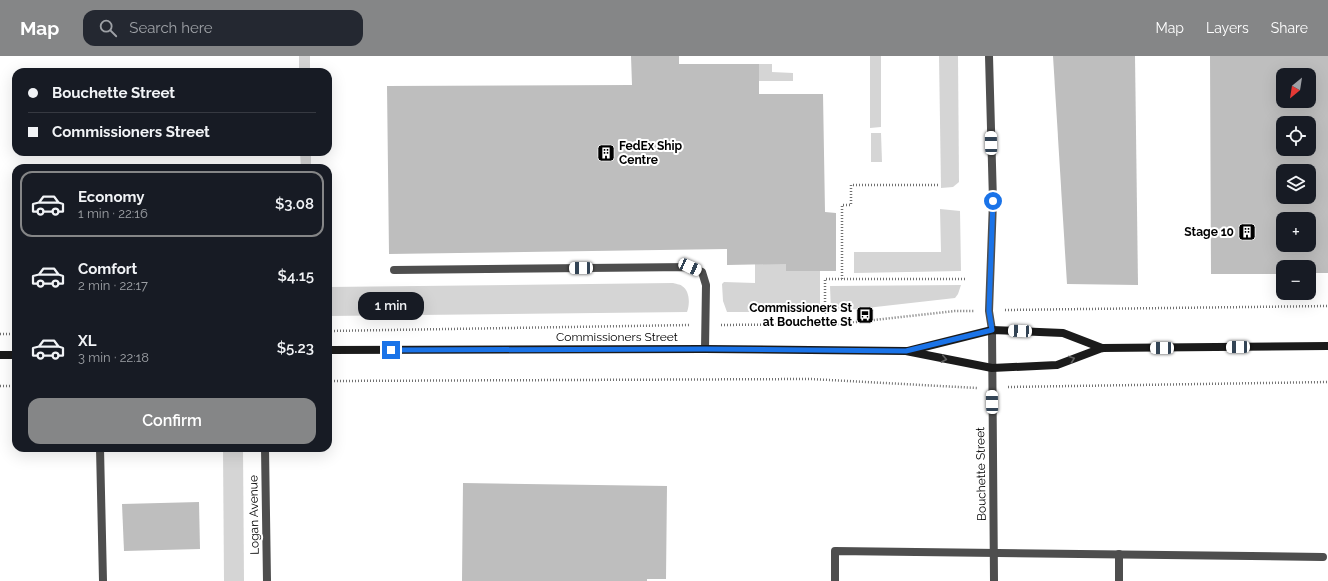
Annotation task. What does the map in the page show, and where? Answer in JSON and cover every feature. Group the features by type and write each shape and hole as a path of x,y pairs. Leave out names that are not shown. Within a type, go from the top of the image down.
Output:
{"street":[{"name":"Bouchette Street","path":"989,56 993,201 989,311 992,330 994,581"},
{"path":"394,270 690,267 702,272 706,285 705,349"},
{"name":"Commissioners Street","path":"906,351 992,330 1063,333 1102,348"},
{"name":"Commissioners Street","path":"332,350 705,349 906,351 992,368 1057,365 1102,348 1328,346"},
{"path":"0,355 12,355"},
{"path":"100,452 103,581"},
{"name":"Logan Avenue","path":"265,452 267,581"},
{"path":"835,581 835,551 1323,557"},
{"path":"1119,554 1119,581"}],"path":[{"path":"842,279 842,205 851,205 851,185 939,185"},
{"path":"826,314 825,279 966,279"},
{"path":"332,331 838,324 955,311 1328,306"},
{"path":"0,334 12,334"},
{"path":"332,381 811,378 976,388 1328,382"},
{"path":"0,386 12,386"}],"shaded area":[{"path":"299,56 310,56 310,68 299,68"},
{"path":"870,56 881,56 881,127 870,128"},
{"path":"939,56 958,56 959,182 953,187 941,188"},
{"path":"759,64 772,64 772,72 793,73 793,81 759,81"},
{"path":"871,133 881,133 882,162 871,162"},
{"path":"300,156 311,156 311,164 301,164"},
{"path":"940,209 960,211 961,271 854,273 854,252 941,252"},
{"path":"755,264 786,264 786,271 820,271 820,312 727,312 723,301 722,284 724,282 755,283"},
{"path":"673,283 681,285 685,288 688,294 689,305 687,312 332,316 332,287"},
{"path":"961,285 955,298 831,312 830,286"},
{"path":"223,452 243,452 244,581 224,581"}],"building":[{"name":"FedEx Ship Centre","path":"631,56 679,56 679,64 759,64 759,94 823,94 825,212 836,213 836,271 786,271 786,264 727,265 727,249 389,254 387,86 632,85"},
{"path":"1053,56 1135,56 1138,285 1067,284"},
{"path":"1210,56 1328,56 1328,273 1316,273 1316,260 1276,260 1276,274 1211,274"},
{"path":"463,483 667,486 666,579 647,579 647,581 462,581"},
{"path":"199,502 200,549 124,551 122,504"}],"place":[{"name":"FedEx Ship Centre","path":"606,153"},
{"name":"Stage 10","path":"1247,232"},
{"name":"Commissioners St at Bouchette St","path":"865,315"}],"route":[{"path":"391,350 705,349 906,351 992,330 989,311 993,201"}]}
